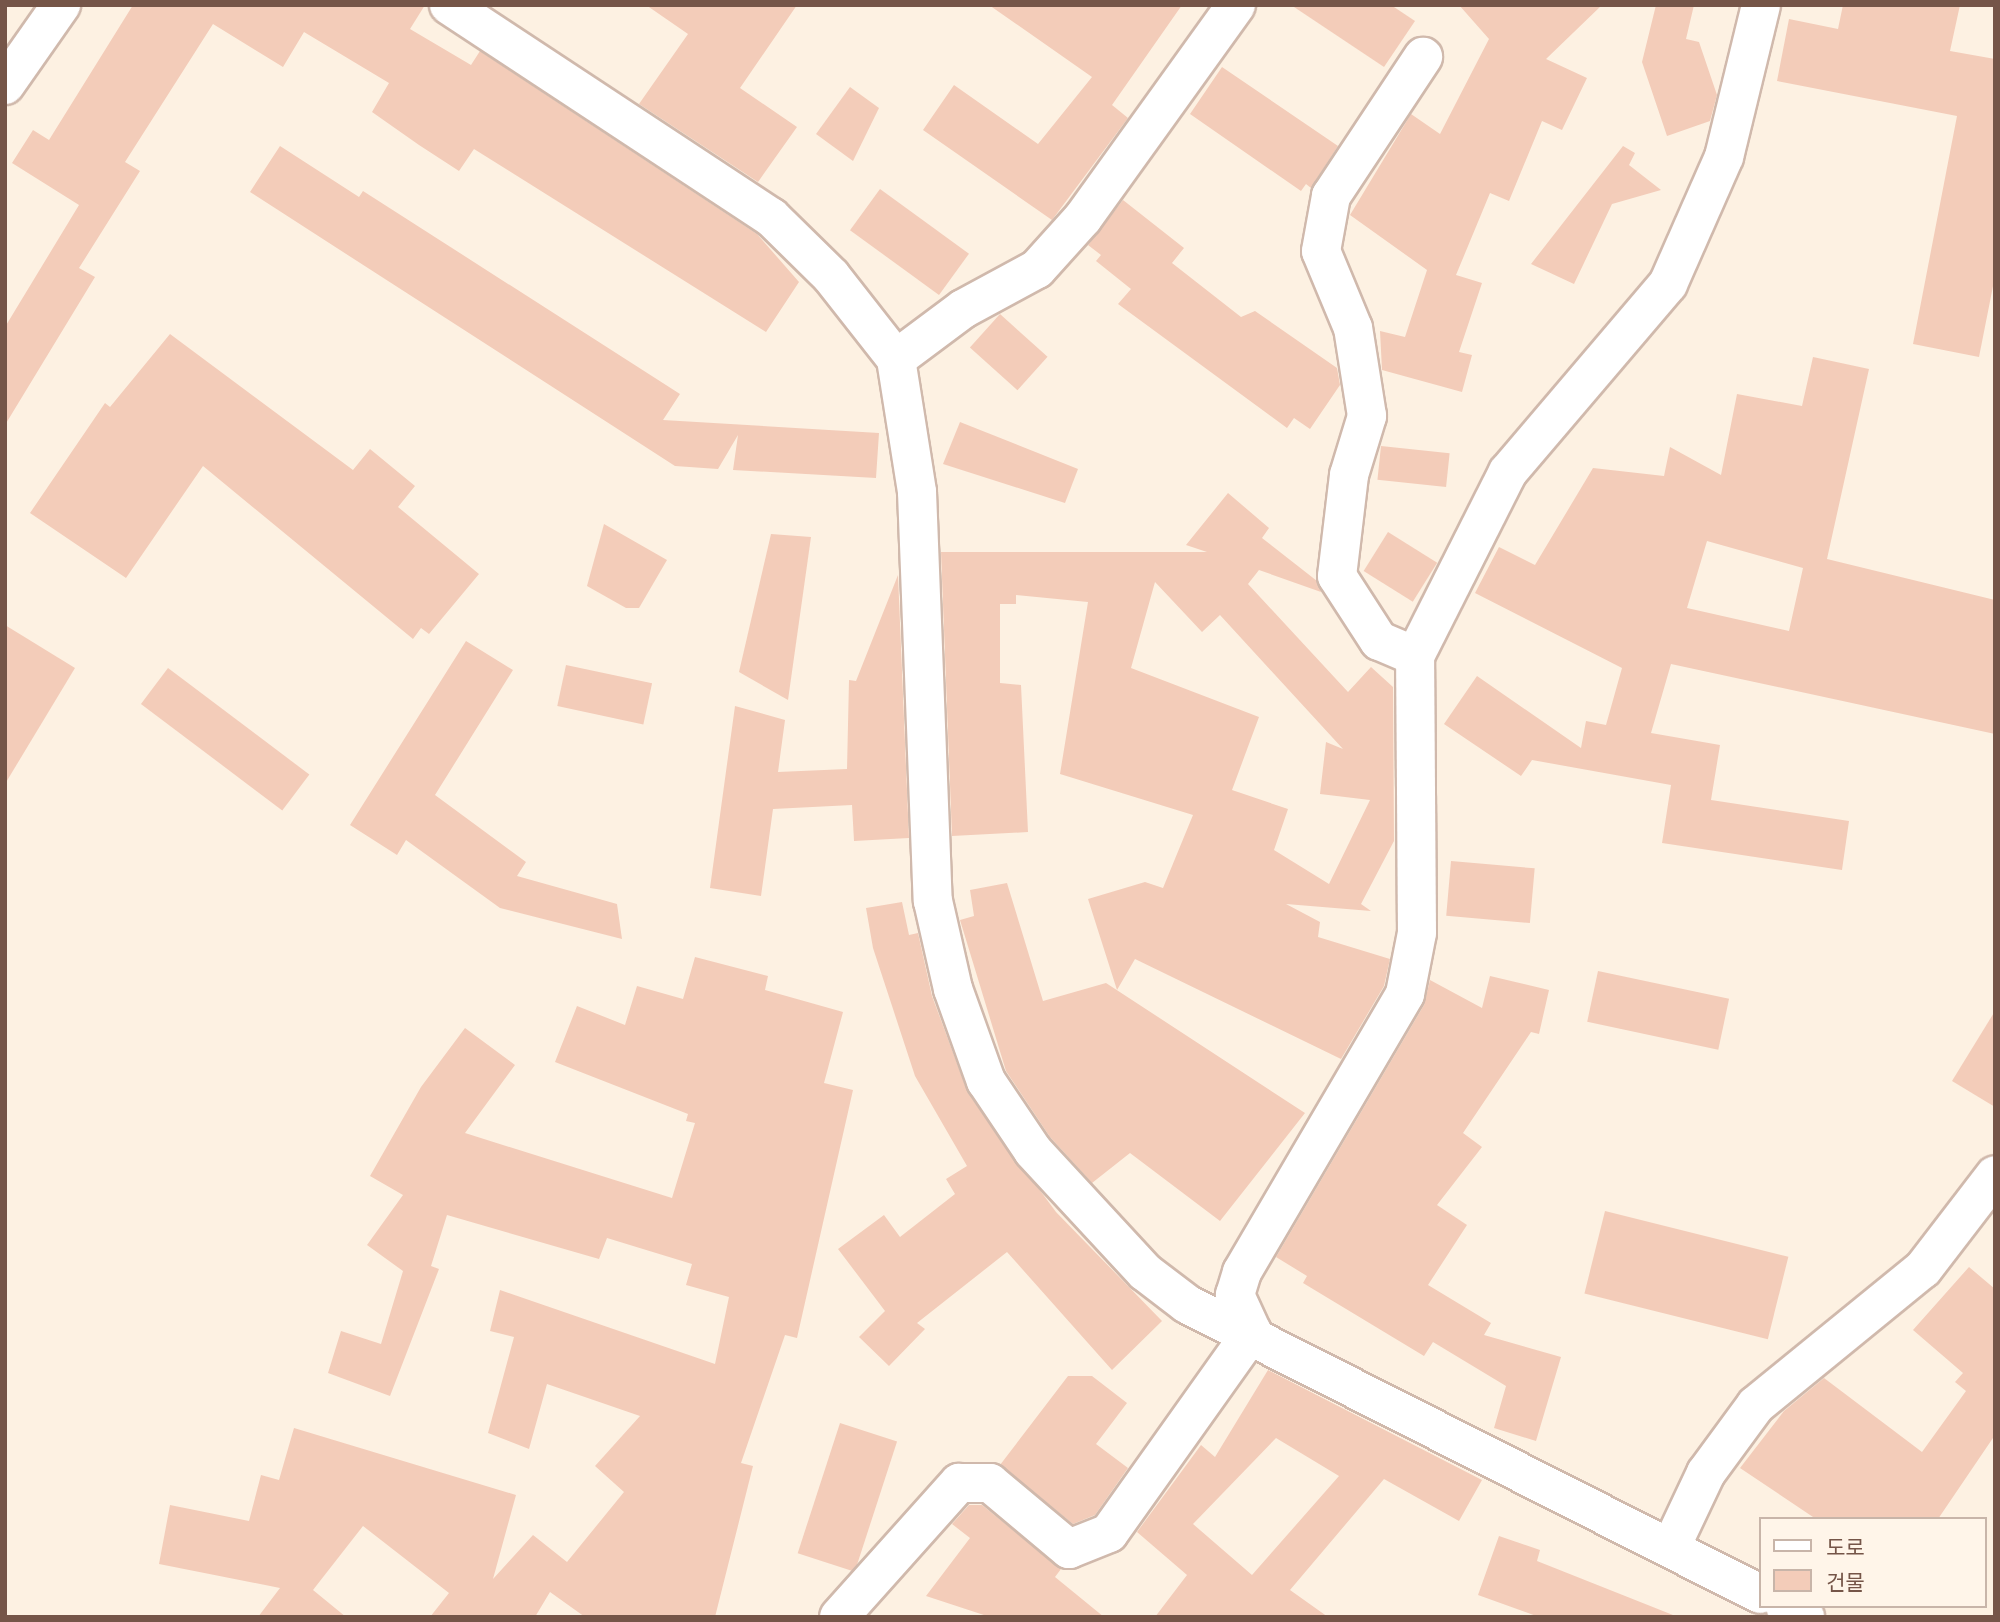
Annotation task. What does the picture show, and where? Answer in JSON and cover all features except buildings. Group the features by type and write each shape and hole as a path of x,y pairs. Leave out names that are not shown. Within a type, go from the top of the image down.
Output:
{"street":[{"path":"5,85 61,5"},
{"path":"449,5 771,217 831,276 896,359 917,492 933,901 953,989 986,1081 1033,1150 1145,1272 1187,1304 1252,1332 1758,1593"},
{"path":"896,359 963,309 1037,269 1083,219 1236,5"},
{"path":"1252,1332 1236,1295 1242,1272 1405,994 1417,933 1415,656 1508,472 1668,284 1724,157 1761,5"},
{"path":"1415,656 1379,641 1337,576 1349,475 1367,416 1353,328 1321,251 1331,197 1423,57"},
{"path":"1671,1547 1706,1473 1756,1405 1923,1269 1995,1175"},
{"path":"839,1617 958,1483 990,1483 1069,1549 1109,1533 1252,1332"},
{"path":"1789,1608 1805,1617"}]}
